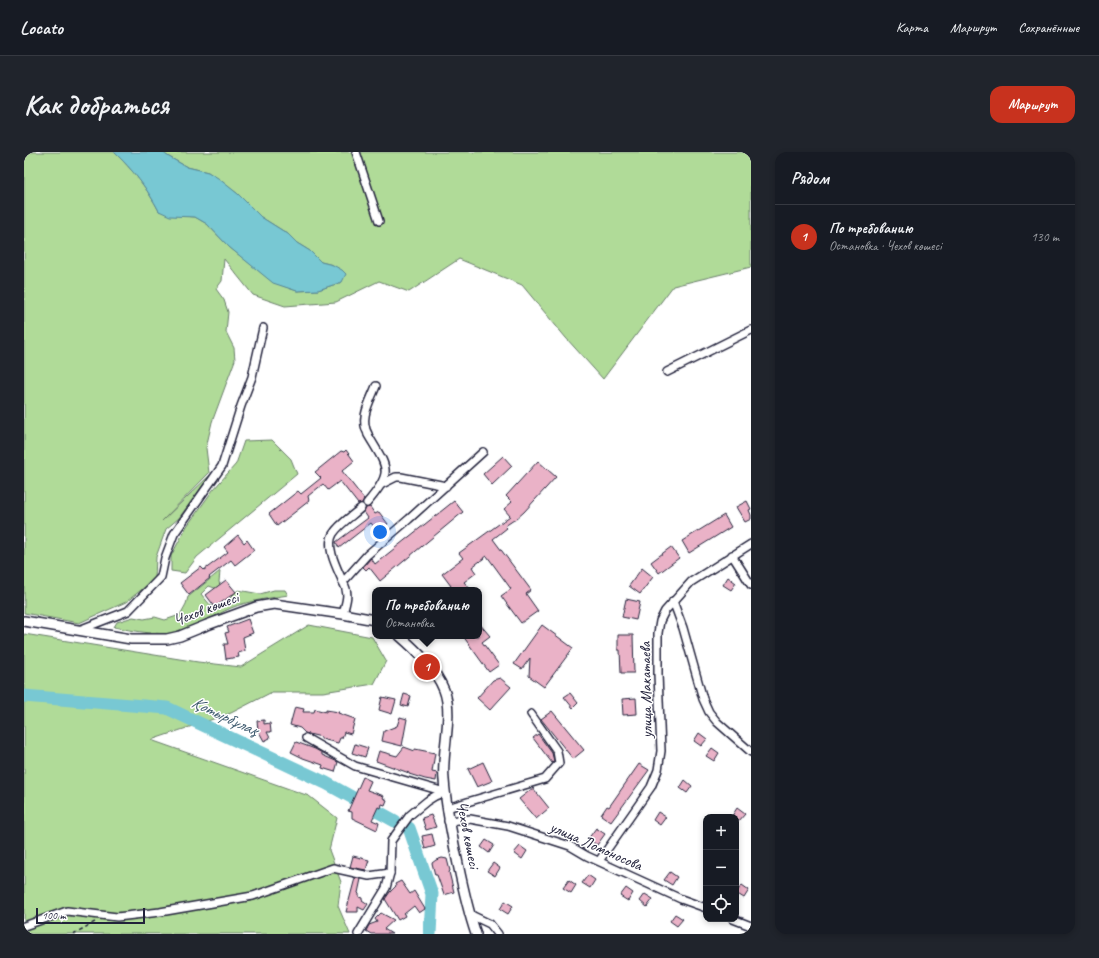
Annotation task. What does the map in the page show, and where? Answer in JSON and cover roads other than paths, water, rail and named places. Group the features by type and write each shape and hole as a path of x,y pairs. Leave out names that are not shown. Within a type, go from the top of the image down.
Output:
{"main road":[{"name":"Чехов көшесі","path":"24,621 131,639 167,639 180,636 256,607 274,604 372,619"},
{"name":"Чехов көшесі","path":"403,639 420,654 436,675 444,689 448,710 443,778 448,821 469,914 476,934"}],"street":[{"path":"356,152 379,221"},
{"path":"79,630 128,611 161,577 165,558 174,534 222,466 252,377 263,328"},
{"path":"666,372 751,330"},
{"path":"343,614 347,589 332,555 330,539 336,530 364,506 382,484 385,475 385,465 382,456 364,428 364,420 376,386"},
{"path":"343,582 367,555 483,452"},
{"path":"382,484 396,477 401,477 446,486"},
{"name":"улица Макатаева","path":"599,861 651,787 658,770 661,751 658,674 658,633 660,621 673,601 691,582 751,544"},
{"path":"732,555 751,585"},
{"path":"673,601 683,628 703,700 709,712 717,722 751,752"},
{"path":"447,808 545,779 559,763 557,751 531,714"},
{"path":"306,738 355,766 445,792"},
{"path":"358,934 386,888 390,873 390,841 410,815 435,796 445,792"},
{"name":"улица Ломоносова","path":"448,821 470,819 508,826 570,846 681,899 703,907"},
{"path":"24,926 67,911 117,917 153,913 253,896 333,868 368,876 390,873"},
{"path":"469,914 490,924 498,934"},
{"path":"739,921 751,926"}],"water":[{"path":"114,152 162,152 187,167 208,172 238,194 261,217 288,234 297,243 310,251 321,262 333,265 342,270 346,274 342,282 318,290 297,291 273,283 229,247 207,224 195,217 170,216 159,211 139,180"}],"waterway":[{"name":"Қотырбұлақ","path":"24,696 167,708 326,783 395,821"},
{"name":"Қотырбұлақ","path":"409,828 432,894 430,934"}],"place":[{"name":"По требованию","path":"427,667"}]}
